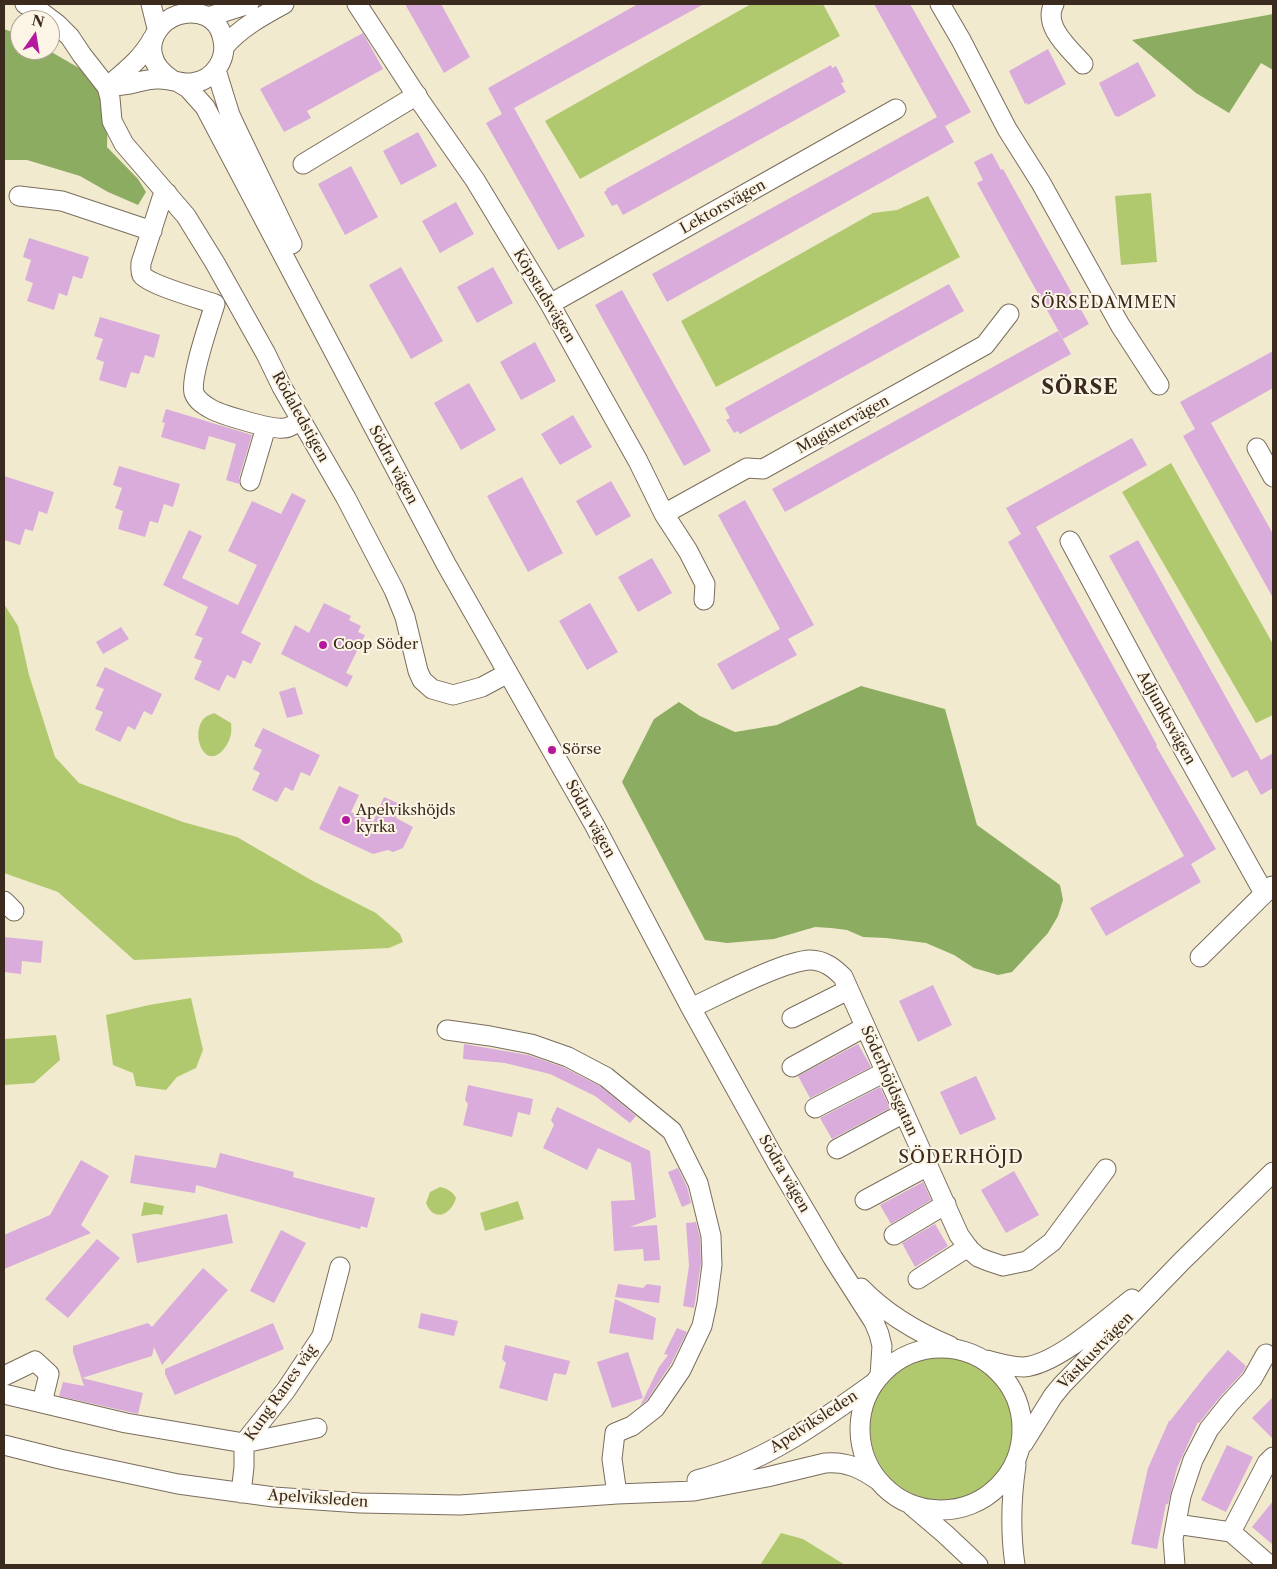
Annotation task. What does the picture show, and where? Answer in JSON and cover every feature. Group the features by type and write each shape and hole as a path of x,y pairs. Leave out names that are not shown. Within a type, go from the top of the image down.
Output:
{"street":[{"path":"25,4 41,12 70,37 107,87"},
{"path":"151,4 155,33 152,52 154,59 160,71 175,80"},
{"path":"208,17 249,4"},
{"path":"224,47 242,29 284,4"},
{"name":"Köpstadsvägen","path":"358,4 416,94 475,180 550,304 623,435 664,514 688,551 706,584 704,600"},
{"path":"940,4 961,40 1007,129 1041,183 1120,325 1159,385"},
{"path":"1054,4 1051,18 1054,27 1062,41 1083,64"},
{"path":"183,7 208,17 220,30 224,47 221,62 211,75 192,83 149,79 107,87 147,50 155,33 167,18 183,7"},
{"name":"Södra vägen","path":"216,70 230,115 292,244 322,325"},
{"name":"Södra vägen","path":"175,80 188,88 205,107 451,572 595,826 691,1008 777,1163 833,1258 874,1322 879,1334 882,1355 877,1379"},
{"name":"Rödaledstigen","path":"107,87 112,121 117,133 135,158 167,192 186,216 215,263 346,498 394,590 405,617 418,671 422,680 432,689 453,695 482,687 508,673"},
{"path":"303,164 416,94"},
{"name":"Lektorsvägen","path":"550,304 896,109"},
{"path":"167,192 162,198 141,263 140,271 143,276 155,283 215,304 233,298"},
{"path":"19,196 62,201 152,231"},
{"path":"215,304 194,377 194,393 199,402 212,410 266,427 284,428 301,420"},
{"name":"Magistervägen","path":"664,514 747,468 764,469 985,345 1009,314"},
{"path":"250,481 266,427"},
{"path":"1257,448 1273,477"},
{"name":"Adjunktsvägen","path":"1070,541 1204,788 1269,889"},
{"path":"1200,957 1269,889"},
{"name":"Söderhöjdsgatan","path":"691,1008 775,969 810,960 830,964 843,977 959,1235 978,1257 1003,1266 1028,1261 1052,1242 1106,1169"},
{"path":"792,1018 848,990"},
{"path":"792,1067 865,1027"},
{"path":"447,1030 531,1044 568,1057 606,1077 672,1131 698,1183 711,1236 712,1265 708,1303 702,1326 681,1370 655,1408 632,1426 615,1433 612,1459 617,1494"},
{"path":"815,1108 885,1072"},
{"path":"838,1149 904,1113"},
{"path":"865,1200 928,1166"},
{"name":"Västkustvägen","path":"1015,1565 1010,1521 1019,1452 1053,1396 1182,1261 1273,1172"},
{"path":"894,1235 946,1204"},
{"path":"918,1279 968,1247"},
{"name":"Södra vägen","path":"833,1258 871,1299 888,1312 906,1324 962,1351"},
{"name":"Västkustvägen","path":"981,1358 1026,1367 1048,1360 1068,1348 1182,1261"},
{"name":"Kung Ranes väg","path":"241,1493 244,1443 286,1390 322,1336 340,1267"},
{"path":"907,1502 941,1510 964,1506 986,1496 1003,1481 1010,1471 1019,1452 1022,1418 1011,1387 1001,1374 981,1358 962,1351 943,1348 918,1352 895,1362 877,1379 864,1404 860,1429 867,1461 879,1481 945,1534 978,1565"},
{"path":"1175,1565 1173,1539 1181,1496 1193,1460 1209,1429 1252,1379 1266,1354"},
{"path":"4,1376 35,1361 50,1374 42,1403"},
{"name":"Apelviksleden","path":"637,1494 676,1486 710,1476 763,1455 816,1425 877,1379"},
{"path":"4,1394 126,1423 244,1443 318,1428"},
{"name":"Apelviksleden","path":"4,1444 60,1459 178,1484 304,1500 351,1503 460,1505 617,1494 694,1491 834,1462 855,1467 879,1481"},
{"path":"1231,1532 1267,1463 1273,1457"},
{"path":"1176,1524 1231,1532 1269,1565"}],"green space":[{"path":"751,4 823,4 840,36 580,179 545,121"},
{"path":"1273,14 1273,70 1261,63 1229,113 1196,93 1132,40"},
{"path":"4,29 10,31 10,60 60,60 60,57 91,75 108,109 107,147 138,179 146,192 138,205 108,192 80,176 27,160 4,160"},
{"path":"1151,193 1157,262 1121,265 1115,196"},
{"path":"928,196 960,257 716,387 681,321 873,213 897,210"},
{"path":"1171,463 1273,644 1273,715 1256,723 1122,492"},
{"path":"4,604 18,626 29,675 55,757 79,783 183,822 237,837 311,880 376,913 400,934 403,942 389,948 134,960 58,892 4,873"},
{"path":"861,686 945,709 977,825 1060,885 1063,900 1058,916 1048,933 1012,972 998,975 974,968 954,955 926,943 863,937 847,930 831,928 815,927 774,939 727,943 705,940 622,782 654,719 679,702 700,716 735,732 777,725"},
{"path":"214,713 231,723 231,733 226,746 218,754 211,756 205,754 201,748 199,731 201,722 207,716"},
{"path":"191,998 203,1050 196,1068 177,1077 166,1090 136,1086 133,1073 113,1065 106,1015"},
{"path":"56,1035 60,1060 34,1083 4,1085 4,1039"},
{"path":"440,1187 450,1191 456,1198 450,1209 438,1215 429,1209 426,1203 430,1192"},
{"path":"518,1201 524,1219 485,1231 480,1213"},
{"path":"144,1202 164,1206 162,1215 141,1216"},
{"path":"942,1356 956,1357 970,1362 982,1368 993,1377 1002,1388 1008,1400 1013,1414 1013,1442 1008,1456 1002,1468 993,1479 982,1488 970,1494 956,1499 942,1500 928,1499 914,1494 902,1488 891,1479 882,1468 876,1456 871,1442 870,1428 871,1414 876,1400 882,1388 891,1377 902,1368 914,1362 928,1357"},
{"path":"781,1533 803,1539 845,1565 760,1565"}],"building":[{"path":"405,4 441,4 470,57 444,73"},
{"path":"638,4 704,4 514,108 585,236 558,250 486,123 502,114 488,88"},
{"path":"874,4 910,4 971,112 945,126 954,142 667,302 652,274 937,117"},
{"path":"363,33 383,69 307,111 311,118 284,132 260,89"},
{"path":"1048,49 1066,84 1028,105 1027,103 1025,104 1009,71"},
{"path":"1138,62 1156,96 1118,117 1115,116 1099,83"},
{"path":"831,65 832,68 836,66 844,82 841,83 846,92 623,215 617,204 612,206 604,192 606,189"},
{"path":"418,132 437,166 401,185 383,151"},
{"path":"992,153 1001,170 1003,169 1089,324 1063,339 977,183 983,180 974,162"},
{"path":"351,166 378,217 345,235 318,184"},
{"path":"456,202 474,234 440,253 422,221"},
{"path":"29,238 89,257 82,279 73,276 67,296 59,293 54,310 27,301 33,283 25,280 31,260 23,257"},
{"path":"401,267 443,341 411,359 369,285"},
{"path":"493,267 513,303 477,323 457,287"},
{"path":"949,284 964,311 740,434 738,431 734,433 726,420 730,418 725,408"},
{"path":"622,290 711,451 684,466 595,305"},
{"path":"100,317 160,335 154,358 145,355 139,374 131,372 126,388 99,380 104,362 96,359 103,339 94,336"},
{"path":"1058,331 1071,354 785,512 772,489"},
{"path":"535,342 556,381 521,400 500,362"},
{"path":"1273,351 1273,388 1211,423 1273,534 1273,598 1183,436 1195,429 1180,402"},
{"path":"469,383 496,430 461,450 434,403"},
{"path":"166,409 252,435 239,478 239,484 226,480 236,444 209,436 205,450 161,437 165,423 162,422"},
{"path":"573,415 592,447 560,465 541,434"},
{"path":"1132,438 1147,465 1036,527 1156,746 1216,849 1191,864 1201,882 1106,936 1090,908 1184,856 1008,542 1021,534 1006,508"},
{"path":"119,466 180,484 173,507 164,504 158,523 150,521 145,537 118,529 123,511 115,508 122,488 113,485"},
{"path":"4,476 54,492 47,514 39,511 33,531 25,529 20,545 4,540"},
{"path":"522,477 563,553 528,572 487,496"},
{"path":"611,481 631,516 596,536 576,501"},
{"path":"292,493 306,500 241,633 261,643 251,664 243,660 235,679 227,675 219,691 194,679 202,661 194,658 203,638 195,635 208,607 163,585 189,530 202,536 182,578 238,605 257,565 228,551 252,501 281,514"},
{"path":"745,500 814,625 788,639 797,655 732,690 717,664 780,629 718,515"},
{"path":"1138,540 1261,760 1273,753 1273,788 1261,795 1247,770 1232,778 1109,556"},
{"path":"652,558 672,593 638,612 618,577"},
{"name":"Coop Söder","path":"324,603 351,616 349,620 361,626 358,632 365,635 346,673 353,676 347,687 281,654 295,625 309,633"},
{"path":"590,603 618,652 587,670 559,621"},
{"path":"121,627 129,639 103,654 96,642"},
{"path":"105,667 162,694 152,715 144,711 135,730 128,726 120,742 95,730 103,712 95,709 104,689 96,686"},
{"path":"295,687 303,714 287,718 279,692"},
{"path":"263,728 320,755 310,776 301,772 293,791 285,787 277,802 252,790 260,773 253,769 262,750 254,746"},
{"name":"Apelvikshöjds kyrka","path":"339,786 359,795 351,812 373,822 384,797 402,805 396,818 413,827 403,848 393,852 388,850 373,854 319,829"},
{"path":"4,937 43,941 41,963 22,961 21,974 4,972"},
{"path":"933,985 952,1025 918,1042 899,1001"},
{"path":"464,1044 528,1055 563,1067 600,1086 636,1116 630,1123 595,1096 550,1074 505,1063 463,1059"},
{"path":"858,1044 871,1067 810,1098 798,1076"},
{"path":"976,1076 996,1119 960,1135 940,1092"},
{"path":"468,1085 533,1099 530,1115 518,1112 512,1137 463,1125 468,1104 465,1100"},
{"path":"880,1087 890,1108 832,1139 820,1118"},
{"path":"557,1107 650,1151 656,1217 630,1227 657,1225 660,1260 644,1261 643,1249 614,1251 611,1201 635,1200 631,1163 598,1148 587,1170 543,1148 554,1125 551,1120"},
{"path":"220,1153 294,1172 293,1177 375,1198 367,1228 361,1226 360,1229 196,1185 195,1193 130,1183 135,1155 216,1168"},
{"path":"81,1160 109,1176 81,1225 91,1233 4,1269 4,1235 50,1215"},
{"path":"678,1168 687,1187 691,1203 682,1207 668,1172"},
{"path":"1014,1171 1039,1215 1006,1233 981,1190"},
{"path":"923,1182 931,1200 891,1224 880,1205"},
{"path":"227,1214 233,1243 137,1263 132,1234"},
{"path":"696,1222 700,1238 701,1264 694,1308 683,1306 689,1266 686,1223"},
{"path":"935,1224 948,1246 915,1267 902,1243"},
{"path":"281,1230 306,1243 274,1303 250,1291"},
{"path":"97,1239 120,1258 68,1318 45,1299"},
{"path":"203,1268 228,1290 162,1365 154,1347 152,1356 82,1378 143,1393 138,1414 59,1396 63,1382 84,1386 73,1352 73,1346 148,1323 152,1327"},
{"path":"618,1284 643,1288 647,1284 661,1286 659,1303 615,1297"},
{"path":"615,1299 656,1318 653,1340 609,1333"},
{"path":"421,1313 458,1321 454,1336 418,1328"},
{"path":"273,1323 284,1349 175,1395 165,1374 165,1369"},
{"path":"677,1328 687,1332 671,1364 647,1400 640,1406 659,1367 668,1355 664,1354"},
{"path":"505,1345 570,1361 566,1375 554,1373 547,1401 499,1388 506,1363 502,1359"},
{"path":"1228,1350 1246,1366 1243,1372 1198,1422 1177,1468 1168,1504 1166,1504 1157,1549 1131,1544 1148,1468 1169,1421"},
{"path":"628,1352 643,1398 612,1408 597,1362"},
{"path":"1273,1397 1273,1439 1252,1418"},
{"path":"1227,1445 1253,1457 1226,1512 1201,1500"},
{"path":"1273,1501 1273,1545 1252,1527"}],"place":[{"name":"Coop Söder","path":"323,645"},
{"name":"Sörse","path":"552,750"},
{"name":"Apelvikshöjds kyrka","path":"346,820"}],"district":[{"name":"SÖRSEDAMMEN","path":"1104,303"},
{"name":"SÖRSE","path":"1080,388"},
{"name":"SÖDERHÖJD","path":"961,1158"}]}
